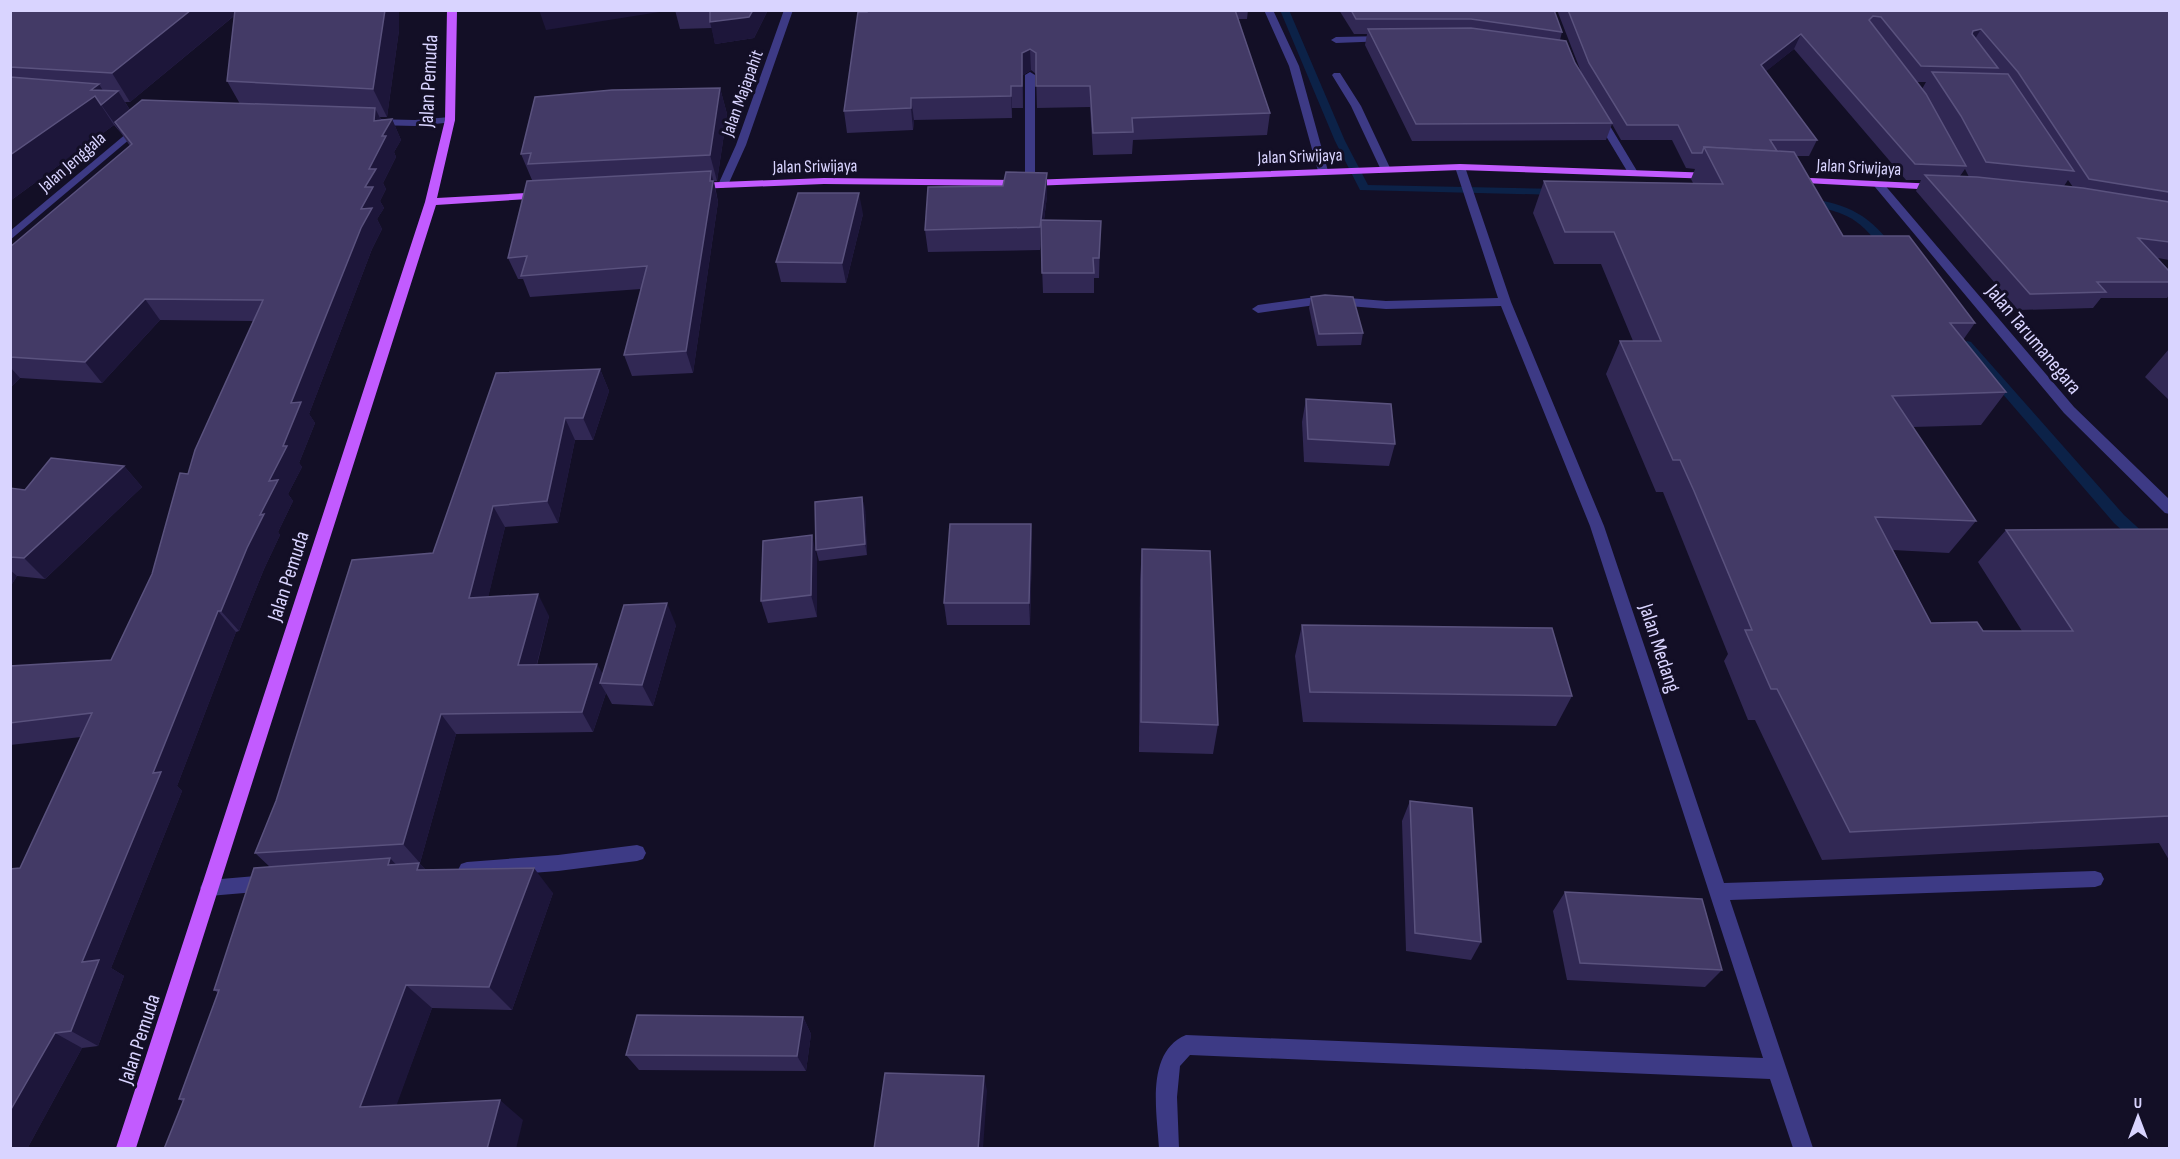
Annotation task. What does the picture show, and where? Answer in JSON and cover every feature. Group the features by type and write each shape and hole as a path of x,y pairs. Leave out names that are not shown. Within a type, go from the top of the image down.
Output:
{"main road":[{"name":"Jalan Pemuda","path":"126,1149 430,202 450,120 452,10"},
{"name":"Jalan Sriwijaya","path":"688,187 824,181 1030,183 1460,167 1632,171 1726,177"},
{"name":"Jalan Sriwijaya","path":"1773,179 1945,188"},
{"path":"430,202 558,194"}],"street":[{"name":"Jalan Majapahit","path":"723,185 741,145 789,10"},
{"path":"1268,10 1293,66 1329,172"},
{"path":"1336,40 1396,39"},
{"path":"1030,75 1030,183"},
{"path":"1338,75 1356,106 1386,170"},
{"path":"1595,110 1632,171"},
{"name":"Jalan Jenggala","path":"10,237 146,120"},
{"path":"359,122 415,123 450,120"},
{"name":"Jalan Medang","path":"1460,167 1506,302 1597,526 1803,1149"},
{"name":"Jalan Tarumanegara","path":"1878,185 2069,410 2169,509"},
{"path":"1258,309 1323,300 1386,305 1506,302"},
{"path":"452,871 558,863 637,853"},
{"path":"1718,892 2096,879"},
{"path":"209,888 287,882"},
{"path":"1169,1149 1167,1097 1170,1062 1186,1045 1777,1069"}],"building":[{"path":"10,10 191,10 112,73 10,67"},
{"path":"235,10 385,10 373,89 227,81"},
{"path":"710,10 753,10 749,17 710,22"},
{"path":"867,10 1235,10 1270,113 1132,118 1133,132 1093,133 1090,86 1036,86 1036,53 1030,49 1022,53 1022,86 1011,86 1011,96 911,98 911,108 844,111 858,12 867,12"},
{"path":"1351,10 1554,10 1562,32 1471,19 1356,19"},
{"path":"1568,10 2169,10 2169,192 2089,179 2018,72 1981,29 1973,31 1972,34 1998,68 1921,66 1881,17 1873,16 1869,20 1926,94 1966,166 1915,164 1801,34 1761,65 1817,140 1770,140 1777,151 1704,147 1702,153 1692,153 1678,125 1627,125 1589,63"},
{"path":"1471,28 1566,41 1575,63 1612,123 1416,124 1368,29"},
{"path":"1932,72 2008,74 2074,171 1986,162 1961,116"},
{"path":"10,77 99,84 91,90 118,91 101,105 95,96 10,155"},
{"path":"720,88 710,155 528,164 531,153 521,154 535,97 612,90"},
{"path":"142,100 375,108 374,121 392,119 382,136 386,136 369,169 376,169 365,187 373,187 361,209 372,208 361,228 291,403 301,402 283,446 287,446 269,481 278,480 260,515 264,514 221,611 218,611 153,773 161,772 82,962 99,960 71,1031 55,1033 10,1111 10,869 20,868 92,713 10,723 10,666 111,660 152,574 180,473 188,474 195,450 263,300 145,299 85,362 10,357 10,247 132,144 115,122"},
{"path":"1704,147 1794,152 1843,236 1909,236 1975,323 1950,323 2006,392 1892,396 1976,521 1875,517 1931,623 1977,622 1983,631 2073,631 2006,530 2169,529 2169,816 1850,832 1777,689 1771,689 1745,630 1752,630 1694,491 1680,460 1673,460 1620,341 1661,341 1614,232 1565,232 1544,181 1723,184"},
{"path":"711,171 710,181 713,181 686,351 624,355 647,266 521,276 527,256 508,258 527,181"},
{"path":"1006,172 1047,173 1040,227 925,230 928,187 1003,186"},
{"path":"1925,175 1977,177 2083,188 2169,202 2169,242 2138,238 2169,271 2169,282 2097,282 2106,292 2030,294"},
{"path":"798,193 859,193 842,263 776,262"},
{"path":"1041,220 1101,221 1099,258 1093,258 1094,273 1042,273"},
{"path":"1325,295 1353,297 1363,333 1319,334 1311,297"},
{"path":"600,369 583,418 565,418 547,501 493,506 469,598 538,594 518,665 597,664 582,712 441,714 403,844 255,853 276,801 352,560 433,553 496,373"},
{"path":"1306,399 1391,404 1395,444 1308,439"},
{"path":"51,458 124,466 24,558 10,557 10,488 25,490"},
{"path":"862,497 865,544 816,550 815,502"},
{"path":"950,524 1031,524 1029,603 944,603"},
{"path":"812,535 811,595 761,601 763,541"},
{"path":"1142,549 1210,551 1218,725 1141,722"},
{"path":"667,603 642,685 600,683 624,605"},
{"path":"1302,625 1552,628 1572,696 1310,692"},
{"path":"1410,801 1472,808 1481,942 1415,933"},
{"path":"390,858 388,865 419,863 417,870 534,868 489,987 406,985 360,1107 500,1100 487,1149 164,1149 184,1099 179,1099 219,990 214,990 254,868"},
{"path":"1565,892 1702,899 1722,970 1580,963"},
{"path":"637,1015 803,1017 797,1056 626,1055"},
{"path":"885,1073 984,1076 978,1149 874,1149"}],"waterway":[{"path":"1284,10 1340,141 1364,188 1559,192"},
{"path":"1805,201 1834,206 1855,215 1873,230 1891,252"},
{"path":"1967,345 2119,519 2170,566"}]}
